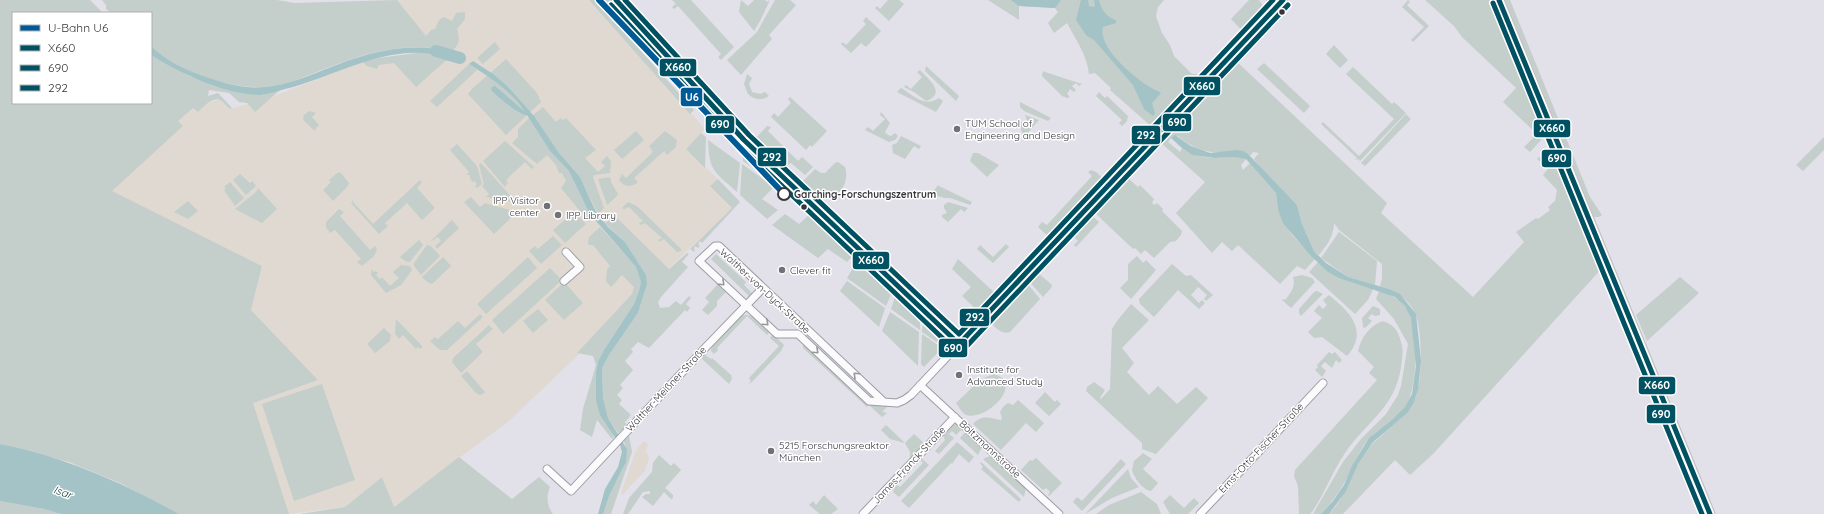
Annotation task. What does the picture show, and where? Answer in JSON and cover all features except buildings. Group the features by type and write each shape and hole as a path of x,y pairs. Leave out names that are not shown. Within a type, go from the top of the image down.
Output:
{"main road":[{"path":"1499,0 1710,514"}],"street":[{"path":"616,0 744,140 959,344"},
{"path":"1271,0 1277,6"},
{"path":"920,385 1283,0"},
{"name":"Walther-von-Dyck-Straße","path":"884,402 723,249 715,246 711,248 699,261 777,334 798,334 869,401 884,402 901,402 907,399 920,385"},
{"path":"564,281 580,267 566,252"},
{"name":"Walther-Meißner-Straße","path":"547,469 571,491 763,288"},
{"name":"Ernst-Otto-Fischer-Straße","path":"1200,514 1323,383"},
{"name":"Boltzmannstraße","path":"920,385 1059,514"},
{"name":"James-Franck-Straße","path":"863,514 955,417"}],"shaded area":[{"path":"0,0 90,0 102,12 12,12 12,104 152,104 152,55 189,76 262,95 280,90 255,112 247,103 239,102 229,93 209,90 208,96 218,93 232,108 230,109 217,99 205,105 198,112 193,108 178,121 183,126 112,191 262,266 251,310 318,380 253,403 289,514 179,514 120,483 69,462 0,444"},
{"path":"102,0 277,0 295,3 397,0 426,36 431,30 435,29 439,20 444,17 452,21 456,13 465,12 465,19 457,29 459,36 458,42 456,47 451,52 420,47 388,50 357,57 287,83 263,87 249,87 206,78 177,65 163,56 152,47 152,12 110,12 106,9 106,5"},
{"path":"397,0 589,0 705,129 686,149 718,179 711,186 732,208 509,421 393,507 382,477 345,507 289,514 253,403 318,380 251,310 262,266 111,191 182,126 178,121 194,107 198,112 208,103 220,100 230,109 266,99 363,62 442,56"},
{"path":"589,0 595,0 694,110 690,114"},
{"path":"600,0 610,0 649,42 655,55 694,99 695,106"},
{"path":"672,0 691,0 734,47 721,60 718,57 721,54 678,6 674,9 672,7 676,4"},
{"path":"741,0 748,6 754,0 765,0 767,2 770,0 754,31 739,12"},
{"path":"775,0 790,0 796,5 769,35 772,39 741,75 727,60 757,32"},
{"path":"888,0 899,0 904,4 889,21 875,8 877,6 880,9"},
{"path":"988,0 1164,0 1158,7 1156,16 1162,33 1170,45 1174,56 1192,74 1199,74 1225,47 1229,49 1156,126 1152,127 1110,90 1111,88 1095,73 1089,74 1084,54 1067,23 1054,33 1048,23 1058,12 1055,8 1019,6 1019,20"},
{"path":"1249,0 1259,0 1266,11 1245,34 1231,19"},
{"path":"1408,0 1410,2 1407,5 1429,26 1413,42 1411,40 1424,27 1402,7"},
{"path":"1425,0 1494,0 1525,75 1545,131 1542,139 1530,152 1524,147 1537,134 1503,102 1516,88 1462,37 1454,26"},
{"path":"1505,0 1510,0 1590,197 1602,215 1599,217 1594,217"},
{"path":"866,17 881,31 866,47 861,43 851,53 841,44 843,42 846,45 866,24 863,21"},
{"path":"495,42 500,49 483,64 477,58"},
{"path":"1334,45 1348,60 1340,68 1326,54"},
{"path":"424,52 449,58 416,87 394,63 379,65 377,69 367,66 362,61 371,59"},
{"path":"506,59 537,93 541,102 506,135 468,94"},
{"path":"1235,60 1387,203 1381,213 1473,297 1524,242 1516,232 1550,210 1548,207 1555,201 1557,190 1543,175 1548,169 1537,159 1546,152 1556,155 1604,266 1433,454 1410,475 1395,460 1343,514 1329,514 1344,493 1359,461 1367,449 1408,410 1416,396 1419,385 1421,359 1418,321 1415,313 1405,299 1391,290 1380,286 1382,279 1382,264 1339,230 1334,223 1330,240 1325,248 1319,255 1314,251 1302,224 1297,205 1262,170 1254,159 1259,153 1253,152 1250,156 1248,154 1211,152 1195,147 1178,136 1172,137 1168,142 1180,152 1182,148 1194,154 1206,157 1234,157 1246,159 1241,165 1243,170 1250,163 1276,193 1278,210 1292,235 1315,259 1305,270 1297,266 1280,284 1238,245 1232,251 1222,242 1212,253 1176,213 1205,182 1159,141 1195,100"},
{"path":"1264,63 1310,106 1304,113 1257,69"},
{"path":"469,64 477,70 437,107 430,101"},
{"path":"926,66 959,96 956,101 925,71"},
{"path":"1353,67 1392,104 1394,102 1406,113 1360,161 1358,159 1355,160 1357,158 1321,124 1323,122 1359,156 1394,119 1346,74"},
{"path":"920,70 936,90 932,98 926,101 904,87 906,85 911,89 922,77 917,72"},
{"path":"1043,71 1082,84 1079,86 1076,83 1072,86 1076,90 1074,92 1070,89 1067,94 1070,97 1067,98 1062,96 1042,76"},
{"path":"747,74 752,78 749,84 752,92 760,94 765,92 769,96 763,99 758,99 753,98 748,94 744,84"},
{"path":"901,88 914,97 924,101 934,101 939,98 943,101 936,112 897,92"},
{"path":"1099,92 1105,98 1107,96 1128,116 1127,121 1122,126 1119,123 1122,120 1096,96"},
{"path":"790,97 827,131 812,147 810,145 806,150 771,117 774,113 778,117 791,103 788,99"},
{"path":"1020,102 1051,118 1048,121 1024,111 1020,107"},
{"path":"543,107 556,122 561,118 563,120 566,118 596,150 585,158 598,172 605,166 601,162 607,156 611,161 610,173 594,175 593,177 604,208 598,214 580,177 559,153 533,115"},
{"path":"309,111 316,113 312,117 319,125 315,131 303,120 304,115"},
{"path":"881,112 890,123 885,132 891,136 895,133 898,136 895,140 889,142 865,130 868,127 873,131 885,119 880,115"},
{"path":"1406,114 1411,119 1365,166 1361,163"},
{"path":"1025,115 1039,120 1024,137 1018,121 1026,124 1027,121"},
{"path":"529,118 550,151 569,171 594,218 589,222 561,188 566,181 562,173 559,173 556,165 547,155 537,164 512,143 518,137 518,129"},
{"path":"767,126 771,127 768,131 798,161 802,157 813,167 805,175 791,163 787,165 791,169 790,170 756,138"},
{"path":"636,131 644,140 622,159 614,150"},
{"path":"665,131 677,140 676,147 667,155 664,151 634,178 638,182 630,186 623,184 619,180 622,174 626,178 653,152 649,146"},
{"path":"701,133 706,137 705,168 686,149"},
{"path":"901,136 921,146 919,149 914,146 905,159 893,153 892,145 897,143"},
{"path":"1824,137 1824,150 1803,171 1796,165"},
{"path":"708,140 740,163 737,192 718,175 712,165"},
{"path":"505,141 534,167 532,169 525,162 506,180 508,183 505,187 483,161"},
{"path":"457,144 477,166 482,184 477,188 475,186 477,184 474,181 472,182 469,175 466,175 469,172 450,150"},
{"path":"744,150 769,173 766,177 743,161"},
{"path":"973,153 978,153 999,165 987,177 970,161"},
{"path":"838,162 845,167 846,179 841,190 832,197 820,199 802,182 815,169 821,173 825,173"},
{"path":"481,163 517,203 486,197 489,194 482,186 484,184 479,165"},
{"path":"742,164 774,187 762,199 778,210 767,219 740,195"},
{"path":"1091,170 1096,172 1105,180 1050,238 1038,227 1042,222 1047,225 1092,176 1088,172"},
{"path":"340,172 349,183 333,201 323,190 331,182 329,180"},
{"path":"240,174 250,183 252,181 256,186 246,195 233,180"},
{"path":"1128,174 1128,178 1138,187 1140,185 1154,199 1152,203 1155,205 1157,203 1163,209 1162,211 1182,231 1181,235 1176,241 1170,242 1154,258 1145,250 1141,254 1135,248 1133,249 1093,211"},
{"path":"610,177 618,194 607,205 598,179"},
{"path":"718,179 740,202 702,243 700,241 698,244 700,246 698,248 695,246 694,252 690,249 732,208 710,186"},
{"path":"420,180 422,182 417,188 435,208 422,220 407,203 385,223 388,226 379,234 351,203 352,201 373,224"},
{"path":"230,182 244,198 235,206 224,190 226,189 224,187"},
{"path":"938,185 972,202 970,205 950,198 937,196 933,198 930,196"},
{"path":"258,188 277,209 262,223 235,209 256,192"},
{"path":"471,197 480,207 485,203 517,212 494,234 464,202"},
{"path":"188,201 198,211 188,219 174,212"},
{"path":"628,202 637,206 681,249 681,251 672,254 677,252 664,239 659,242 658,240 662,238 645,223 641,225 639,223 643,221 629,207 624,209 622,208"},
{"path":"948,202 968,208 964,212 961,209 948,222 942,217 942,215 947,213 944,205"},
{"path":"339,209 344,212 340,216 370,250 375,246 377,250 374,256 362,266 357,262 361,259 335,230 330,233 326,227 326,222"},
{"path":"574,212 586,224 565,243 553,230"},
{"path":"785,214 799,224 810,214 854,254 847,262 828,249 818,258 772,225"},
{"path":"1090,214 1099,222 1076,247 1074,245 1078,241 1073,236 1069,241 1067,239"},
{"path":"615,216 669,269 687,253 689,254 682,262 688,267 661,297 658,302 660,308 669,307 676,301 681,305 689,296 691,298 686,304 690,308 687,312 685,310 649,348 638,342 631,349 633,352 625,361 633,370 620,385 623,388 617,395 622,400 619,404 631,415 625,422 627,426 618,433 608,418 603,398 602,368 609,355 638,313 647,284 646,275 625,242 605,223"},
{"path":"452,220 459,228 437,249 435,246 441,241 438,237 430,242"},
{"path":"600,227 636,267 641,282 634,304 598,361 596,372 596,400 614,437 612,439 597,420 592,437 580,430 583,409 596,365 593,356 577,353 632,294 634,287 622,275 611,287 606,281 607,269 610,266 593,245 589,245 588,243 589,237"},
{"path":"1339,232 1377,261 1375,285 1348,277 1321,258"},
{"path":"553,236 562,245 541,264 529,251 535,246 538,249"},
{"path":"419,240 423,245 410,262 405,261 400,257"},
{"path":"1006,244 1009,247 993,263 977,249 980,245 993,257"},
{"path":"427,245 431,246 440,256 421,275 414,266 414,263"},
{"path":"716,254 746,282 744,285 752,293 749,296 711,259"},
{"path":"1137,256 1143,263 1146,260 1156,270 1131,299 1120,288 1128,280 1128,264"},
{"path":"443,257 451,266 432,284 427,282 422,277"},
{"path":"528,257 537,268 486,314 477,304"},
{"path":"859,258 893,290 886,306 847,278"},
{"path":"958,259 996,294 979,312 962,296 971,287 952,269"},
{"path":"1318,262 1337,276 1350,282 1373,289 1368,300 1355,314 1309,272"},
{"path":"1172,264 1186,276 1191,275 1213,295 1206,301 1204,299 1207,295 1198,287 1191,295 1199,303 1202,300 1205,303 1199,309 1178,290 1154,317 1140,304 1139,299"},
{"path":"401,265 410,266 412,270 401,285 386,293 371,275 372,269 374,272 376,271 378,273 376,275 380,279 382,277 390,286 399,278 393,272"},
{"path":"550,268 562,280 503,334 492,320"},
{"path":"1034,271 1052,285 1043,297 1027,279"},
{"path":"1302,275 1312,278 1315,282 1291,308 1282,300 1285,300 1292,289 1294,283 1293,277"},
{"path":"1680,277 1699,293 1647,341 1636,315"},
{"path":"847,281 885,308 879,327 840,291"},
{"path":"564,282 583,303 564,320 545,300"},
{"path":"1026,282 1040,299 1010,332 1007,333 1001,331 989,321"},
{"path":"718,284 726,292 717,301 717,306 708,315 702,310 709,302 705,298"},
{"path":"1317,291 1323,294 1301,316 1299,309 1314,292"},
{"path":"1379,291 1390,295 1399,301 1405,306 1410,315 1415,340 1416,355 1413,384 1410,396 1402,412 1374,434 1364,445 1346,480 1330,504 1321,514 1313,514 1343,462 1361,439 1386,414 1398,395 1401,386 1408,344 1394,319 1376,299"},
{"path":"896,294 920,315 920,330 891,309"},
{"path":"1329,295 1350,315 1357,330 1353,347 1347,356 1322,337 1314,338 1308,332 1322,318 1314,311 1319,305 1323,309 1327,305 1323,300"},
{"path":"1131,304 1149,320 1122,348 1134,363 1127,372 1149,395 1158,386 1177,404 1196,387 1208,398 1156,454 1142,449 1142,443 1086,391 1087,387 1094,382 1105,390 1100,398 1101,399 1110,389 1112,329"},
{"path":"1373,306 1380,309 1380,315 1375,316 1372,314 1368,318 1372,321 1365,328 1363,327 1362,318"},
{"path":"538,309 548,320 533,333 523,321"},
{"path":"890,312 919,332 918,366 882,331"},
{"path":"480,314 483,317 447,350 440,350 430,341 435,337 438,339 458,321 465,328"},
{"path":"746,315 753,316 770,331 767,335 747,316 717,348 718,350 714,354 711,351 712,345 739,316"},
{"path":"923,318 948,342 944,347 922,332"},
{"path":"396,319 423,347 420,349 418,347 416,349 403,335 399,339 395,334"},
{"path":"1382,321 1395,328 1402,345 1401,368 1392,394 1386,405 1345,453 1312,512 1310,514 1299,514 1298,486 1294,476 1295,470 1377,380 1369,373 1374,367 1358,351 1367,333 1373,326"},
{"path":"489,325 493,329 476,344 483,352 461,373 452,362 453,358"},
{"path":"384,328 391,335 390,341 375,353 367,344"},
{"path":"773,334 784,345 781,351 752,382 748,384 751,381 749,378 779,346 770,338"},
{"path":"922,334 942,348 924,367 921,364"},
{"path":"803,343 863,399 879,406 888,406 882,412 887,413 882,417 869,405 867,407 803,348"},
{"path":"1329,352 1332,354 1335,352 1342,360 1339,363 1336,360 1332,368 1325,362 1321,366 1326,371 1322,377 1315,370 1318,367 1317,365"},
{"path":"705,355 711,359 712,358 731,375 732,379 729,384 701,358"},
{"path":"467,371 486,392 480,395 476,393 461,376"},
{"path":"994,374 1003,379 1006,385 1000,400 984,412 975,415 966,415 956,403 981,379"},
{"path":"322,384 355,480 294,501 262,404"},
{"path":"1045,392 1055,402 1057,400 1061,404 1049,416 1035,403"},
{"path":"1018,400 1044,423 1036,432 1026,423 1001,450 973,424 979,419 983,418 1001,420 1002,418 1000,412 1003,407 1008,403 1013,405"},
{"path":"956,423 963,428 956,435 952,431 949,434 954,438 939,454 935,451 945,440 943,435 952,425"},
{"path":"886,425 905,443 890,439 881,430"},
{"path":"966,431 980,444 981,449 978,455 960,438"},
{"path":"914,434 924,443 910,458 910,452 905,443"},
{"path":"629,435 632,452 611,514 603,514 608,498 623,468 626,447 623,440"},
{"path":"644,441 648,444 646,451 649,457 648,462 644,472 623,494 621,493 636,450"},
{"path":"957,442 974,457 969,463 959,454 952,464 951,463 909,508 901,501"},
{"path":"1143,453 1152,459 1143,469 1158,483 1151,491 1139,483 1132,470 1134,461"},
{"path":"659,455 671,466 674,463 681,470 665,488 673,495 673,498 671,499 664,492 653,506 642,497 646,494 650,494 650,491 643,492 628,514 623,514 629,498 652,472 653,463"},
{"path":"990,456 1026,487 1024,497 983,459"},
{"path":"459,457 512,499 539,477 550,487 548,501 549,508 553,514 300,514 345,507 382,477 394,507"},
{"path":"919,458 929,465 899,497 893,492 896,484 900,487 923,463"},
{"path":"1036,458 1062,483 1049,496 1048,495 1050,492 1046,488 1043,490 1021,470 1030,460 1032,461"},
{"path":"1121,459 1126,464 1082,511 1073,502 1077,497 1082,501"},
{"path":"981,462 1021,499 1019,502 981,469 983,467 980,463"},
{"path":"1128,469 1131,478 1139,487 1112,498 1085,514"},
{"path":"1141,492 1157,504 1161,514 1096,514 1109,505"},
{"path":"824,495 838,509 831,514 820,514 809,505 813,501 816,505"},
{"path":"1170,495 1184,508 1194,498 1199,503 1188,514 1170,514 1163,502"},
{"path":"0,501 44,509 61,514 0,514"}],"sand":[{"path":"486,197 517,203 525,211 521,215 518,212 485,203 489,200"}],"water":[{"path":"1011,0 1061,0 1055,8 1019,6"},
{"path":"1081,0 1088,0 1089,6 1095,7 1094,0 1099,0 1104,12 1109,17 1116,20 1116,23 1103,27 1103,35 1106,44 1118,61 1135,77 1161,93 1152,103 1155,114 1153,116 1144,109 1133,85 1094,40 1086,35 1076,20"},
{"path":"152,47 171,61 194,73 243,87 265,87 288,83 342,63 373,53 389,50 422,48 438,49 455,53 449,58 428,53 406,53 386,56 305,83 261,95 234,91 205,82 177,70 153,56"},
{"path":"473,61 493,74 507,86 534,116 559,153 580,177 596,212 608,227 625,242 646,275 647,284 638,313 609,355 602,368 603,398 608,418 627,449 626,462 609,496 603,514 598,514 605,489 618,467 622,452 620,445 600,415 596,400 596,372 598,361 604,350 634,304 641,282 636,267 590,214 569,171 550,151 527,115 519,112 503,101 491,90 492,87 495,86 525,112 520,105 500,85 469,64"},
{"path":"1175,135 1191,146 1210,153 1236,150 1243,151 1248,154 1297,205 1302,224 1314,251 1326,263 1348,277 1389,289 1400,294 1416,314 1421,361 1418,390 1414,402 1408,412 1372,443 1358,464 1346,491 1329,514 1321,514 1333,501 1344,485 1352,466 1369,438 1392,420 1405,407 1412,394 1416,366 1411,318 1405,306 1395,297 1339,278 1328,272 1310,255 1283,223 1278,210 1276,193 1246,159 1235,157 1215,158 1193,155 1171,138"},
{"name":"Isar","path":"0,444 24,449 70,463 136,491 179,514 61,514 44,509 0,501"}],"waterway":[{"path":"436,51 460,58"}],"metro line":[{"name":"U6","path":"599,0 784,194"}],"transit line":[{"name":"X660","path":"616,0 744,140 959,344"},
{"name":"292","path":"625,0 749,135 959,334 1273,0"},
{"name":"X660","path":"959,344 1283,0"},
{"name":"X660","path":"1499,0 1710,514"},
{"name":"690","path":"1493,3 1702,514"},
{"name":"690","path":"611,5 739,145 954,349 959,351 964,349 1288,5"}],"place":[{"name":"TUM School of Engineering and Design","path":"957,129"},
{"name":"Garching-Forschungszentrum","path":"784,194"},
{"name":"IPP Visitor center","path":"547,206"},
{"name":"IPP Library","path":"558,215"},
{"name":"Clever fit","path":"782,270"},
{"name":"Institute for Advanced Study","path":"959,375"},
{"name":"5215 Forschungsreaktor München","path":"771,451"}]}
